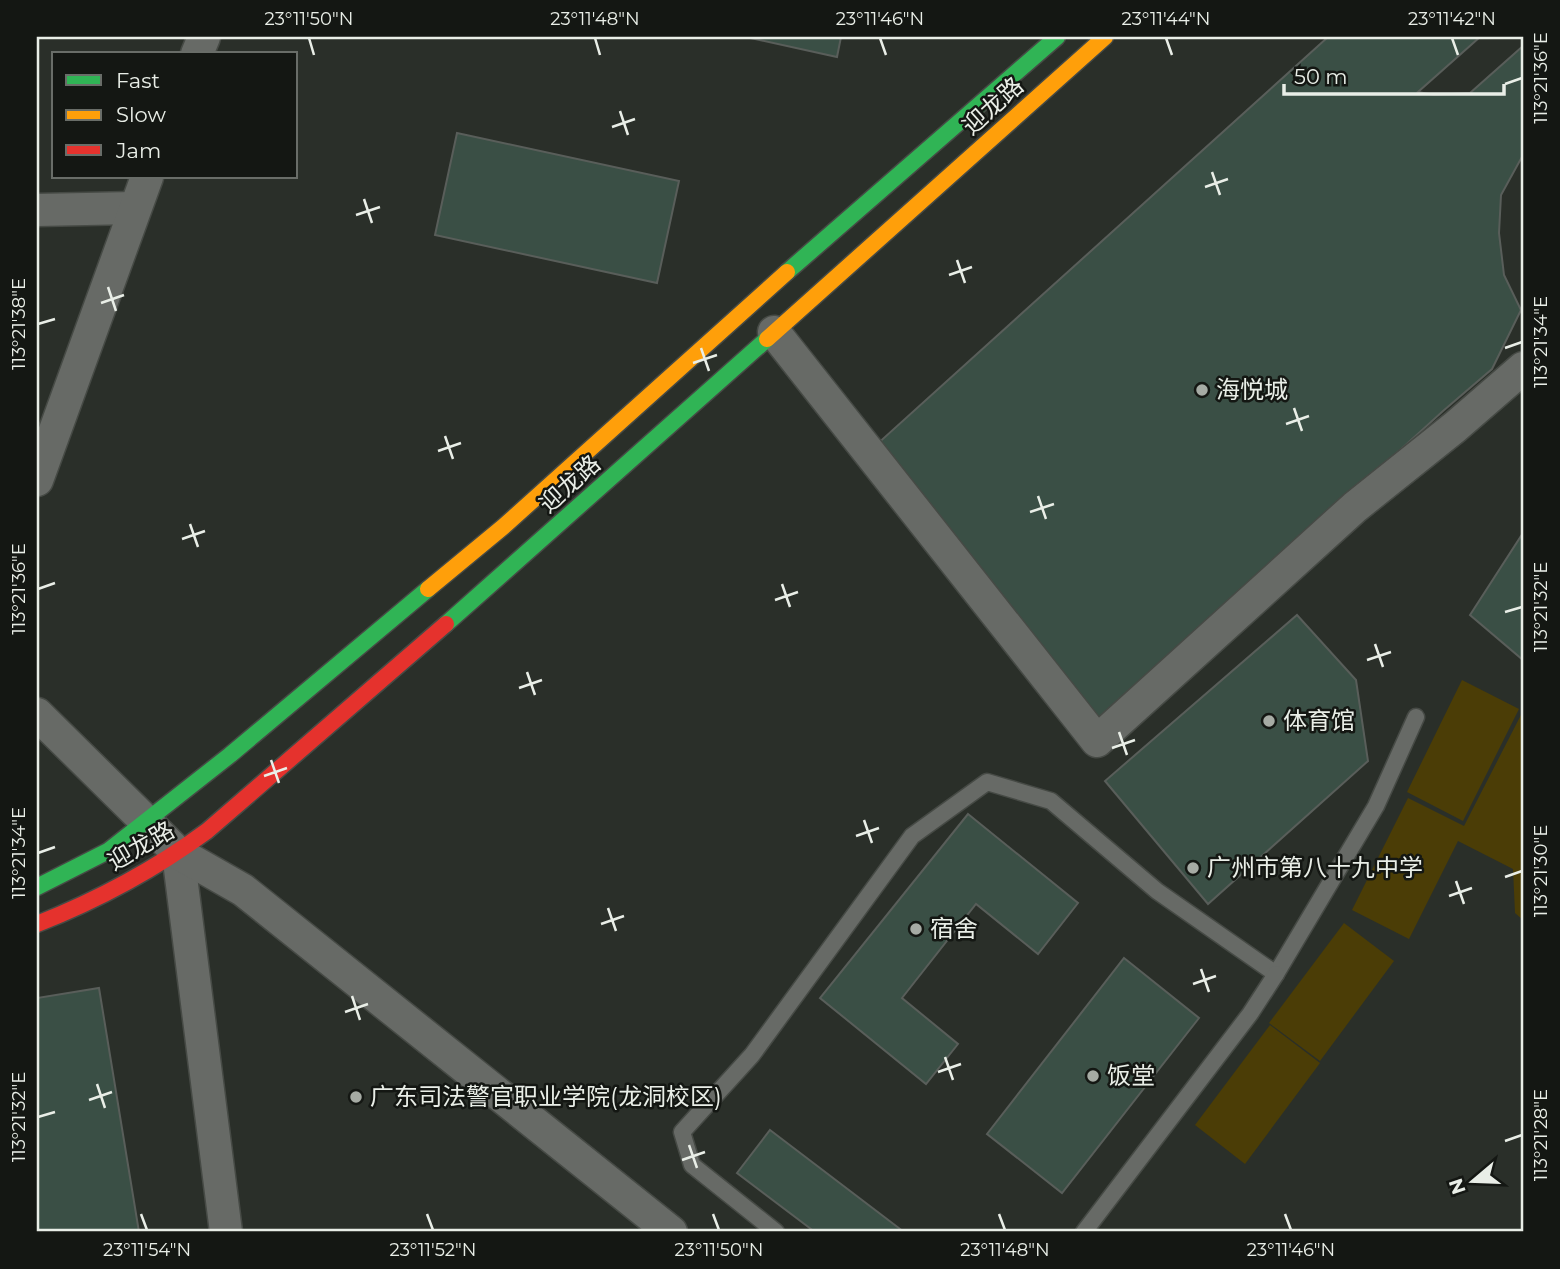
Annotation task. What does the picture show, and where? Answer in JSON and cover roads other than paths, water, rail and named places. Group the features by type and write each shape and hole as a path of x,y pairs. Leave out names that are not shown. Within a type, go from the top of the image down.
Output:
{"street":[{"name":"迎龙路","path":"37,887 108,851 146,824 503,527 717,333 1057,37"},
{"name":"迎龙路","path":"37,924 130,881 178,853 236,807 529,552 1105,37"},
{"path":"37,480 147,178"},
{"path":"37,210 134,208"},
{"path":"774,332 1097,741 1355,507 1455,427 1523,368"},
{"path":"37,714 178,853 243,890 671,1232"},
{"path":"178,853 226,1232"}],"lane":[{"path":"1084,1232 1250,1014 1276,974 1376,806 1416,717"},
{"path":"776,1232 692,1165 682,1132 752,1055 912,836 987,782 1051,800 1157,891 1276,974"}],"place":[{"name":"海悦城","path":"1202,390"},
{"name":"体育馆","path":"1269,721"},
{"name":"广州市第八十九中学","path":"1193,868"},
{"name":"宿舍","path":"916,929"},
{"name":"饭堂","path":"1093,1076"},
{"name":"广东司法警官职业学院(龙洞校区)","path":"356,1097"}]}
